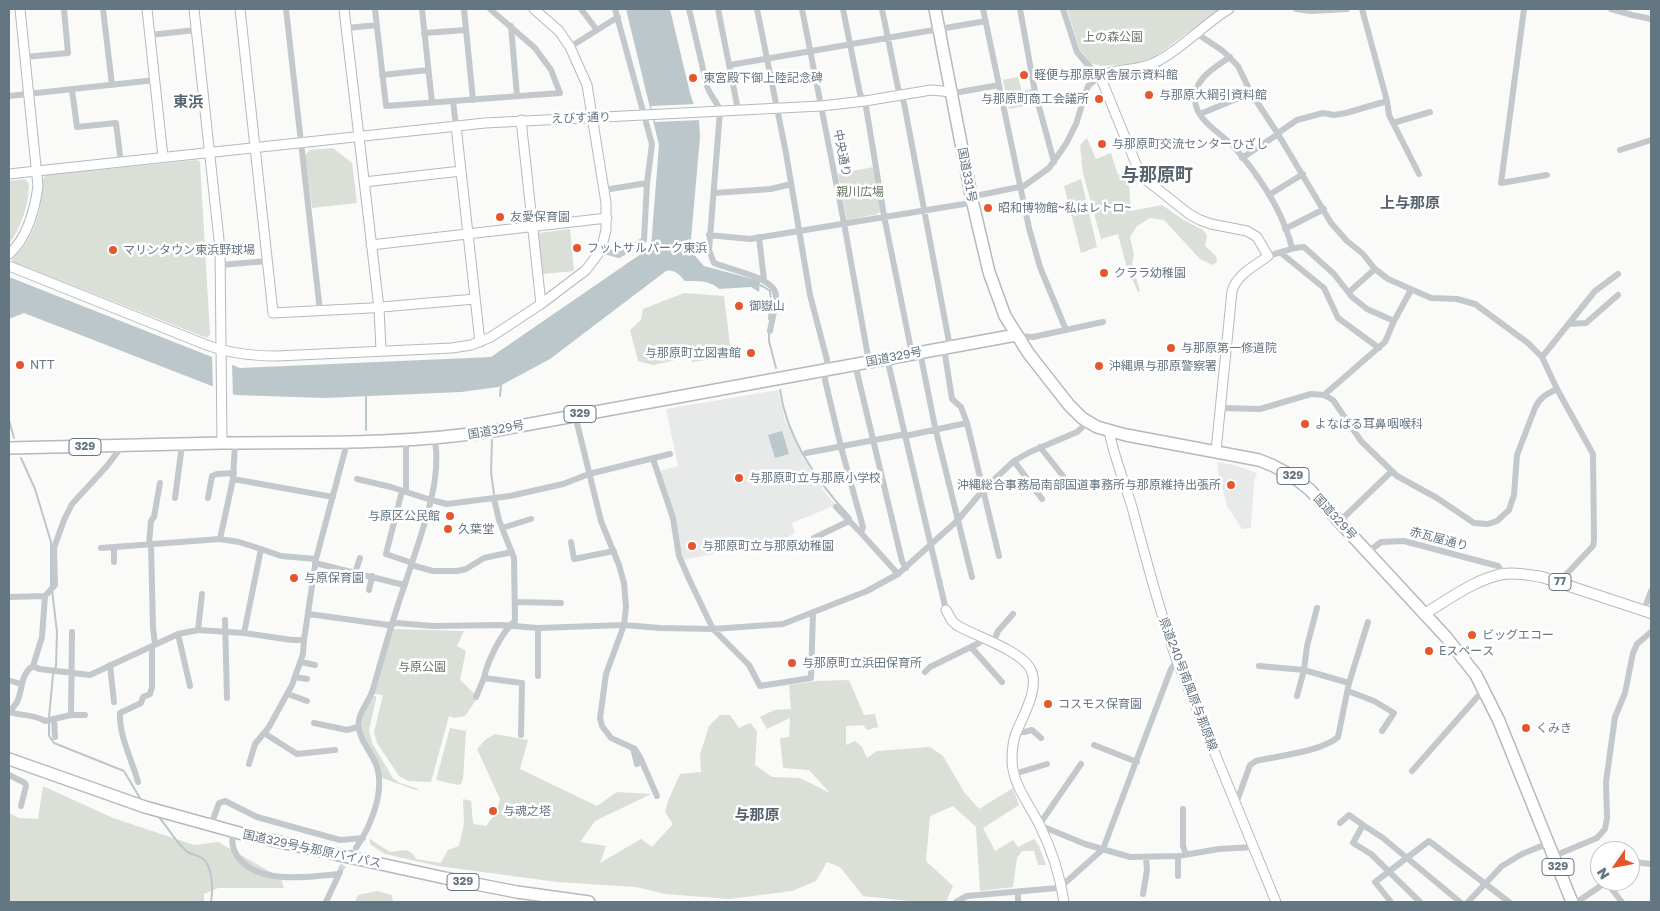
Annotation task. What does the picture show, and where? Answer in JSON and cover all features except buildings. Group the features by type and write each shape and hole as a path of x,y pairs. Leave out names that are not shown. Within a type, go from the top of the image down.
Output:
{"highway":[{"name":"国道331号","path":"935,9 972,200 992,283 1005,316 1016,335"},
{"name":"国道329号","path":"9,448 222,443 347,443 436,439 492,431 1016,335 1028,354 1068,405 1088,422 1109,431 1259,460 1289,474 1310,490 1458,651 1485,690 1546,837"},
{"name":"国道329号与那原バイパス","path":"9,751 41,770"},
{"name":"国道329号与那原バイパス","path":"9,758 104,794 172,815 234,831 454,880 589,902"},
{"name":"329","path":"1546,837 1572,902"}],"main road":[{"name":"77","path":"1424,614 1457,594 1504,574 1525,574 1559,582 1648,612"}],"street":[{"path":"9,254 19,243 34,208 38,186 20,9"},
{"path":"25,57 68,52 64,9"},
{"path":"103,9 112,84"},
{"path":"147,9 163,157"},
{"path":"194,9 217,213 220,265 222,443"},
{"path":"240,9 273,313 378,308 475,298"},
{"path":"286,9 320,311"},
{"path":"344,9 382,340 381,350"},
{"path":"375,9 386,106 560,93 551,70 535,48 494,10"},
{"path":"422,9 432,103"},
{"path":"464,9 473,100"},
{"path":"9,266 221,350 260,356 277,356 457,347 480,342 541,304 586,270 601,250 606,230 607,218 604,190 586,85 570,47 559,30 534,9"},
{"path":"582,9 597,30"},
{"path":"601,250 619,255 644,240 647,183 652,144 649,115 615,9"},
{"path":"689,9 707,86 710,94 716,100 714,193 709,250 714,263 764,280 773,286 776,294 770,331"},
{"path":"718,9 738,110"},
{"path":"757,9 768,58 810,295 826,360 825,380 863,527 861,533"},
{"name":"中央通り","path":"802,9 869,362"},
{"path":"843,9 860,94 865,101 884,216 972,577"},
{"path":"882,9 898,88 902,95 924,210 947,347 952,399 961,407 967,423 999,556"},
{"path":"983,9 1036,256 1066,330"},
{"path":"1020,9 1035,92 1054,162"},
{"path":"1063,9 1078,52 1100,76 1136,164 1145,179 1189,214 1200,220 1247,230 1257,237 1268,256"},
{"path":"709,235 750,239 800,232 884,216 964,204 980,195 1024,186 1049,168 1066,144 1076,124 1088,86 1100,76 1111,72 1153,64 1229,9"},
{"path":"1296,9 1311,11 1347,9"},
{"path":"1362,9 1387,101 1389,115 1419,174"},
{"path":"1524,9 1500,183 1547,175"},
{"path":"1611,9 1651,19"},
{"path":"1626,9 1632,15"},
{"path":"570,47 618,17"},
{"path":"730,65 986,21"},
{"path":"347,28 376,25"},
{"path":"511,26 517,96"},
{"path":"150,35 196,30"},
{"path":"424,33 466,30"},
{"path":"1196,33 1230,57 1241,72 1251,93 1278,133 1337,231 1363,254 1375,269 1388,279 1431,298 1457,299 1475,304 1528,343 1542,357 1591,449 1594,464 1593,546 1559,582"},
{"path":"1230,57 1204,77 1198,85 1195,100 1200,114 1232,145 1259,179 1269,195 1292,248"},
{"path":"382,75 428,70"},
{"path":"9,96 155,80"},
{"path":"952,92 999,85"},
{"path":"72,90 77,126 116,123 121,163"},
{"name":"えびす通り","path":"9,174 521,120 821,106 931,90 952,92"},
{"path":"1200,114 1251,93"},
{"path":"453,101 480,342"},
{"path":"1242,158 1297,120 1323,113 1334,115 1346,113 1387,101"},
{"path":"1393,123 1430,112"},
{"path":"521,120 541,304"},
{"path":"1620,150 1651,140"},
{"path":"364,182 461,171"},
{"path":"1269,195 1303,174"},
{"path":"604,190 647,183"},
{"path":"714,193 771,189 791,184"},
{"path":"1285,229 1324,209"},
{"path":"371,245 607,218"},
{"path":"759,237 764,280"},
{"path":"1216,451 1232,290 1237,280 1268,256 1292,248 1304,248 1334,274 1352,297 1367,309 1394,321"},
{"path":"1281,253 1324,288 1338,318 1379,348"},
{"path":"220,265 268,261"},
{"path":"1349,292 1375,269"},
{"path":"1542,357 1595,291 1618,274"},
{"path":"1324,395 1385,342 1411,290"},
{"path":"1569,324 1586,323 1618,295"},
{"path":"1016,335 1033,337 1103,322"},
{"path":"888,358 946,610 952,621 958,626 1019,656 1031,669 1033,687 1013,746 1014,774 1018,786 1049,846 1064,902"},
{"path":"854,364 902,561 906,568"},
{"path":"1221,408 1260,409 1312,394 1324,395 1333,400 1361,442 1404,481 1437,498 1474,522 1488,524 1497,521 1505,515 1511,505 1514,495 1517,455 1534,408 1544,395 1557,388"},
{"path":"576,415 601,521 614,551 624,583 626,606 624,625 606,674 600,718 602,726 611,738 633,748 640,756 657,796"},
{"path":"309,614 393,624 538,628 624,625 660,628 713,628 783,624 868,591 898,574 958,520 983,490 1014,462 1040,447 1077,432 1088,422"},
{"path":"806,453 967,423"},
{"name":"県道240号南風原与那原線","path":"1109,431 1114,456 1131,505 1155,594 1177,661 1276,902"},
{"path":"356,848 363,838 374,813 379,779 376,764 358,727 359,718 372,693 404,585 423,530 435,484 436,439"},
{"path":"406,441 404,491 386,554 433,570 457,571 466,569 484,558 512,552"},
{"path":"249,764 254,744 264,733 288,694 301,662 316,561 347,443"},
{"path":"220,540 234,476 235,444"},
{"path":"175,498 182,445"},
{"path":"85,715 71,715 45,721 37,716 9,712 17,701 21,684 28,669 33,666 42,637 45,596 55,585 54,548 64,520 72,504 107,466 122,446"},
{"path":"1040,447 1063,476"},
{"path":"357,479 447,504 494,499 562,484 589,474 670,454"},
{"path":"653,459 673,518 679,556 713,628 749,665 760,686 811,678 813,612"},
{"path":"1014,462 1042,499"},
{"path":"1340,522 1392,471"},
{"path":"208,498 212,476 217,474 333,498"},
{"path":"138,782 125,744 120,713 141,703 142,697 150,694 152,687 154,645 150,544 151,522 154,517 160,483"},
{"path":"476,697 491,659 508,626 515,621 514,558 496,511 494,499"},
{"path":"836,507 898,574"},
{"path":"502,528 531,519"},
{"path":"814,538 849,521"},
{"path":"101,548 220,540 239,542 280,556 316,561 354,573 404,585"},
{"name":"赤瓦屋通り","path":"1368,552 1381,542 1404,541 1498,566 1504,574"},
{"path":"571,542 574,559 614,551"},
{"path":"114,547 114,562"},
{"path":"244,633 260,549"},
{"path":"354,573 360,558"},
{"path":"370,590 372,576"},
{"path":"1648,612 1651,590"},
{"path":"198,630 202,594"},
{"path":"9,597 45,596"},
{"path":"516,602 562,603"},
{"path":"1297,696 1317,608"},
{"path":"993,643 998,632 1013,614"},
{"path":"225,620 227,698"},
{"path":"1235,802 1250,765 1256,761 1320,746 1333,742 1338,737 1350,683 1368,622"},
{"path":"538,628 538,676"},
{"path":"33,666 39,669 90,675 178,634 198,630 304,640"},
{"path":"71,715 72,632"},
{"path":"1554,856 1597,838 1606,829 1606,782 1615,716 1625,693 1633,653 1637,644 1651,632"},
{"path":"178,634 190,686"},
{"path":"925,672 930,667 956,653 979,643 981,638"},
{"path":"971,647 1002,682"},
{"path":"956,902 966,896 1057,888 1103,849 1171,669 1177,661"},
{"path":"301,662 315,665"},
{"path":"110,665 114,702"},
{"path":"1259,666 1304,670 1350,683"},
{"path":"295,677 306,679"},
{"path":"484,678 522,683 521,735"},
{"path":"11,681 21,684"},
{"path":"1412,771 1485,690"},
{"path":"1348,691 1374,701 1394,713 1382,731"},
{"path":"288,694 307,701"},
{"path":"54,720 55,737"},
{"path":"314,724 347,730 358,727"},
{"path":"1017,732 1032,730 1041,738"},
{"path":"264,733 298,754 335,750"},
{"path":"1094,744 1137,762"},
{"path":"633,748 637,764"},
{"path":"1014,774 1047,764"},
{"path":"1039,825 1081,764"},
{"path":"9,775 25,783 21,806"},
{"path":"211,825 219,803 225,801 257,817 340,840 363,838"},
{"path":"1183,809 1183,846 1186,854"},
{"path":"1340,823 1349,815 1382,838 1460,902"},
{"path":"1039,825 1085,844 1130,857 1178,856 1218,849 1254,847"},
{"path":"1363,825 1353,843 1371,854 1420,902"},
{"path":"234,831 231,841 232,846 248,868 264,874 296,878 340,872 326,902"},
{"path":"1468,902 1502,866 1546,837"},
{"path":"1391,902 1376,882 1428,841 1509,902"},
{"path":"1178,856 1178,876"},
{"path":"1143,894 1146,858"},
{"path":"1577,902 1594,891"},
{"path":"1614,891 1622,902"},
{"path":"1018,892 1018,902"}],"shaded area":[{"path":"626,9 670,9 690,93 699,120 700,137 690,250 704,266 760,281 759,292 751,287 719,289 699,281 685,281 674,272 666,271 550,359 498,387 461,392 324,398 235,395 24,313 9,319 9,277 240,368 491,357 651,247 659,145"},
{"name":"与那原町立与那原小学校","path":"778,390 785,420 803,458 824,491 836,505 792,523 795,533 782,540 683,560 660,471 678,466 666,409"},
{"path":"782,431 789,454 775,458 768,435"},
{"path":"1217,462 1234,465 1257,473 1254,482 1251,528 1242,529 1227,506"}],"green space":[{"name":"上の森公園","path":"1067,9 1220,9 1153,58 1139,63 1101,66 1090,63 1080,50"},
{"path":"1018,77 1022,91 1032,89 1035,104 1009,109 1003,80"},
{"path":"1087,138 1096,159 1111,153 1118,175 1128,171 1131,211 1162,205 1182,219 1203,230 1207,235 1205,246 1216,256 1217,262 1213,265 1200,259 1164,220 1150,218 1137,226 1130,237 1134,255 1132,264 1140,291 1138,292 1126,265 1118,234 1101,239 1083,173 1080,145"},
{"path":"333,148 352,163 357,203 312,208 305,155 310,150"},
{"name":"マリンタウン東浜野球場","path":"197,160 200,162 210,334 207,338 13,262 12,259 26,243 36,222 43,189 43,178 46,175"},
{"name":"親川広場","path":"873,167 881,210 878,214 847,220 838,174"},
{"path":"25,179 29,184 26,208 21,223 9,244 9,181"},
{"path":"1081,179 1097,247 1081,253 1064,186"},
{"path":"570,229 574,271 542,274 538,233"},
{"path":"684,293 724,296 730,345 726,357 692,362 690,357 653,365 638,361 630,330 641,320 643,309"},
{"name":"与原公園","path":"393,629 464,631 457,646 466,651 460,680 478,697 465,716 454,718 449,716 431,782 408,781 399,776 377,743 374,732 383,695 374,694"},
{"path":"849,680 864,715 875,714 878,727 867,730 863,725 846,726 846,745 855,741 862,747 867,758 877,751 930,747 943,756 964,792 979,809 1013,788 1019,805 983,828 995,851 1013,840 1018,847 1034,839 1039,846 1046,865 1038,865 1034,851 1022,851 1017,858 1013,887 980,891 976,827 953,806 930,816 926,861 953,886 946,902 918,902 863,896 840,867 827,862 816,881 792,891 729,899 665,894 636,887 557,882 438,866 385,854 370,844 370,839 390,852 408,851 416,859 441,863 448,850 459,846 464,824 463,799 471,801 473,824 486,826 497,812 500,799 477,749 485,740 495,734 528,740 520,769 597,806 617,792 651,794 595,821 580,842 606,846 600,863 641,839 652,847 673,824 665,812 668,801 680,774 701,772 700,755 709,726 720,715 730,715 739,728 750,723 757,731 755,765 772,777 800,778 830,793 809,770 783,768 780,738 789,737 790,718 767,729 760,717 774,710 791,709 789,685 816,681"},
{"path":"373,696 376,696 376,699 369,730 372,743 393,778 400,783 419,789 416,790 382,778 363,735 362,728 366,708"},
{"path":"450,728 466,731 463,779 461,784 458,785 436,780"},
{"path":"43,786 113,818 194,845 218,842 281,878 284,888 218,888 204,894 204,902 9,902 9,813 19,818 38,819"},
{"path":"377,891 392,895 393,902 355,902 358,895"}],"pier":[{"path":"696,104 701,120 655,122 651,106"},
{"path":"212,356 232,364 233,397 213,391"}],"waterway":[{"path":"760,285 770,291 769,319"},
{"path":"769,332 769,341 776,368"},
{"path":"500,396 501,385"},
{"path":"780,390 789,426 797,443 816,475 851,518"},
{"path":"366,397 366,430"},
{"path":"9,420 14,438"},
{"path":"492,440 491,472 494,494"},
{"path":"21,458 35,489 51,542 51,585"},
{"path":"52,590 57,632 56,666 53,675 49,736 54,743 124,771 141,800"},
{"path":"157,815 186,851 206,861 211,878 211,902"}],"tunnel":[{"path":"340,870 356,848"}],"place":[{"name":"軽便与那原駅舎展示資料館","path":"1024,75"},
{"name":"東宮殿下御上陸記念碑","path":"693,78"},
{"name":"与那原大綱引資料館","path":"1149,95"},
{"name":"与那原町商工会議所","path":"1099,99"},
{"name":"与那原町交流センターひざし","path":"1102,144"},
{"name":"昭和博物館~私はレトロ~","path":"988,208"},
{"name":"友愛保育園","path":"500,217"},
{"name":"フットサルパーク東浜","path":"577,248"},
{"name":"マリンタウン東浜野球場","path":"113,250"},
{"name":"クララ幼稚園","path":"1104,273"},
{"name":"御嶽山","path":"739,306"},
{"name":"与那原第一修道院","path":"1171,348"},
{"name":"与那原町立図書館","path":"751,353"},
{"name":"NTT","path":"20,365"},
{"name":"沖縄県与那原警察署","path":"1099,366"},
{"name":"よなばる耳鼻咽喉科","path":"1305,424"},
{"name":"与那原町立与那原小学校","path":"739,478"},
{"name":"沖縄総合事務局南部国道事務所与那原維持出張所","path":"1231,485"},
{"name":"与原区公民館","path":"450,516"},
{"name":"久葉堂","path":"448,529"},
{"name":"与那原町立与那原幼稚園","path":"692,546"},
{"name":"与原保育園","path":"294,578"},
{"name":"ビッグエコー","path":"1472,635"},
{"name":"Eスペース","path":"1429,651"},
{"name":"与那原町立浜田保育所","path":"792,663"},
{"name":"コスモス保育園","path":"1048,704"},
{"name":"くみき","path":"1526,728"},
{"name":"与魂之塔","path":"493,811"}],"district":[{"name":"東浜","path":"188,102"},
{"name":"与那原町","path":"1157,175"},
{"name":"上与那原","path":"1410,203"},
{"name":"与那原","path":"757,815"}]}
